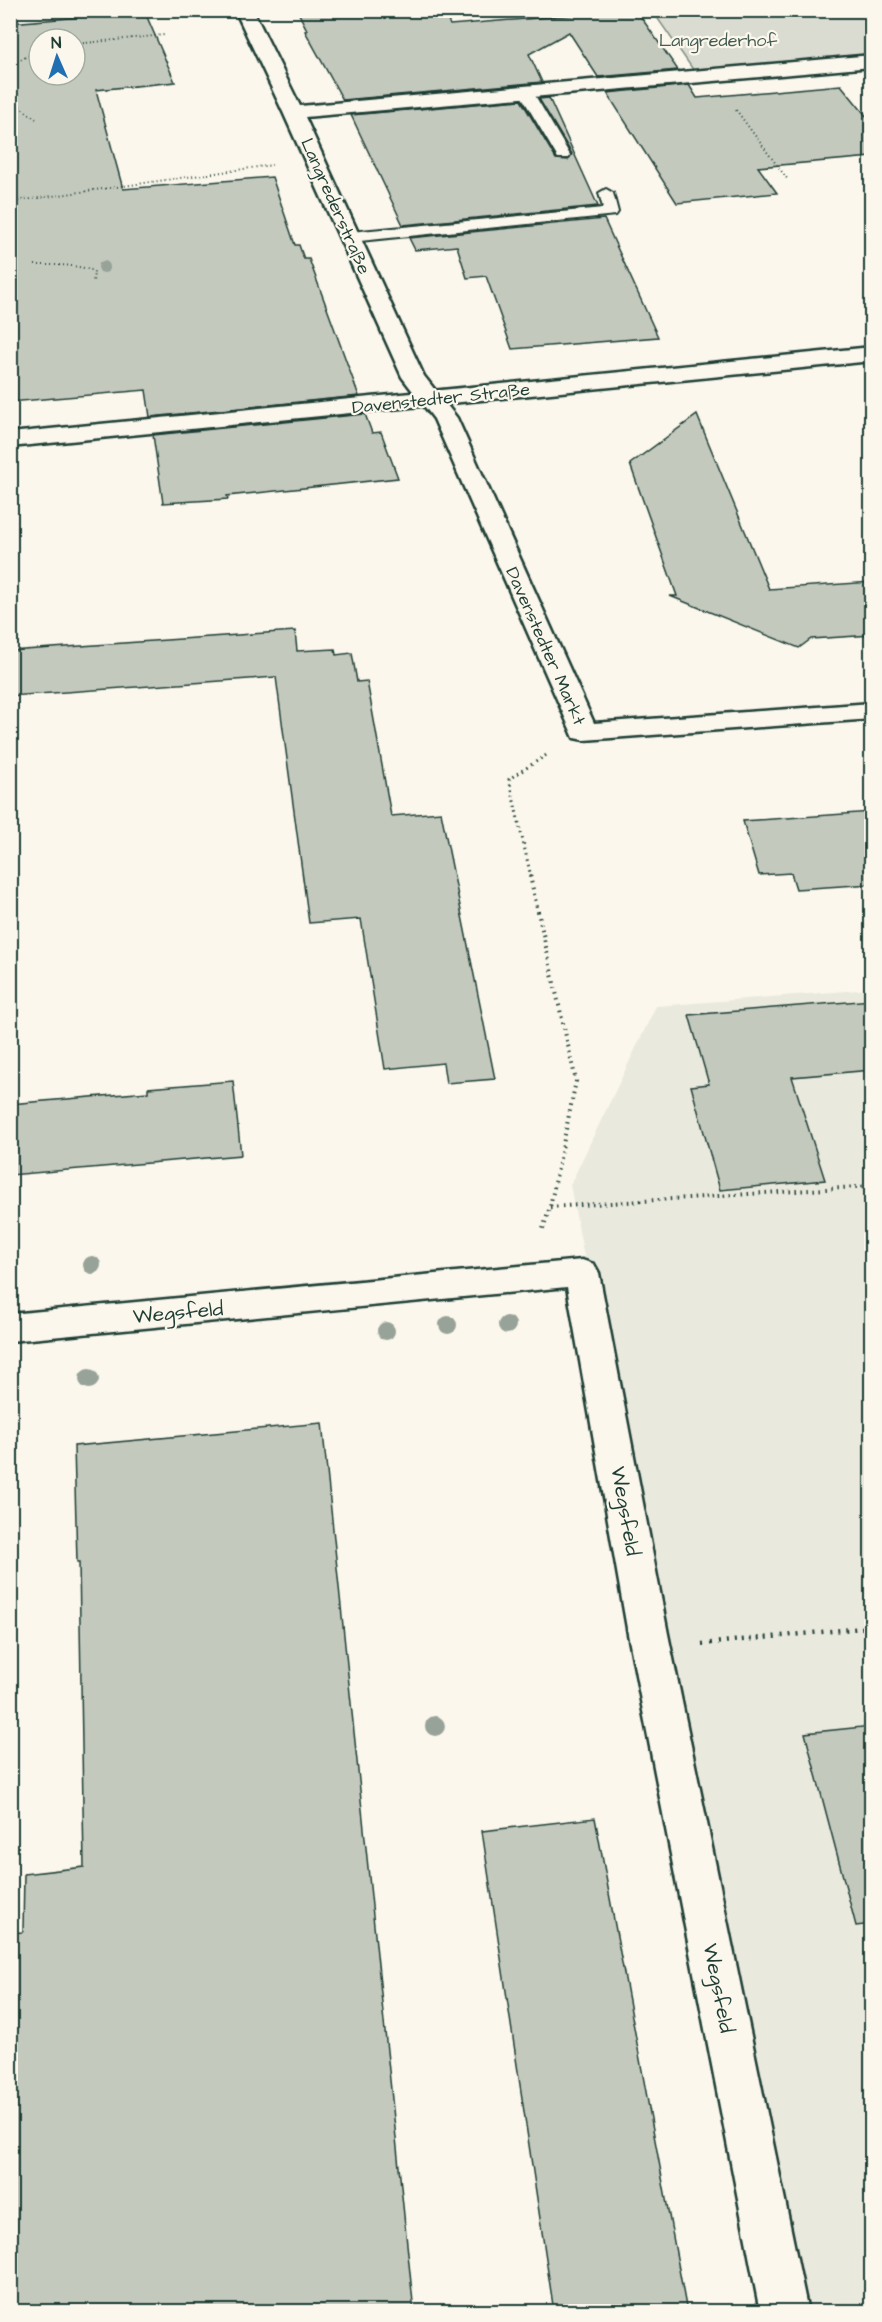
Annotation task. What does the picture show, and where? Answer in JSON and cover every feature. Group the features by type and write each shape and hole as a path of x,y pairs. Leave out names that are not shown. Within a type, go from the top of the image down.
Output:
{"street":[{"name":"Langrederstraße","path":"243,10 293,112 413,377 430,399"},
{"path":"293,112 872,62"},
{"name":"Davenstedter Straße","path":"10,440 872,354"},
{"name":"Davenstedter Markt","path":"430,399 445,418 584,732 872,711"},
{"name":"Wegsfeld","path":"10,1328 582,1273 652,1650 784,2312"}],"lane":[{"path":"526,92 563,155"},
{"path":"350,237 610,212 606,193"}],"path":[{"path":"10,65 27,56"},
{"path":"710,76 788,180"},
{"path":"10,99 36,119"},
{"path":"10,202 315,160"},
{"path":"35,265 74,264 84,267 94,272 93,283"},
{"path":"528,1279 550,1207 576,1081 508,779 584,732"},
{"path":"550,1207 872,1186"},
{"path":"652,1650 872,1627"}],"shaded area":[{"path":"871,989 871,2311 807,2311 660,1645 570,1185 656,1006"}],"green space":[{"name":"Langrederhof","path":"721,10 871,11 871,56 694,71 656,16"}],"building":[{"path":"92,10 144,10 175,82 96,90 123,189 272,177 295,245 299,245 304,259 309,259 359,396 150,417 146,390 10,402 10,23 94,16"},
{"path":"297,10 443,10 450,25 636,10 678,70 598,77 569,32 529,54 542,82 343,100 305,31 307,30"},
{"path":"689,85 697,98 841,85 872,123 872,157 758,167 777,193 677,203 607,93"},
{"path":"549,98 598,206 403,225 351,115 521,100 556,159 568,160 572,154 539,99"},
{"path":"604,219 658,337 512,349 486,276 467,278 457,246 415,250 409,238"},
{"path":"365,414 372,433 381,432 398,478 227,496 228,499 163,503 153,435"},
{"path":"697,415 769,589 872,582 872,635 811,639 799,648 670,596 677,596 630,464"},
{"path":"295,631 297,651 335,649 336,655 352,653 357,682 367,681 391,816 441,812 495,1079 446,1083 443,1063 385,1069 361,919 309,923 276,677 10,696 10,651"},
{"path":"872,812 872,884 796,889 791,873 759,875 743,821"},
{"path":"872,1000 872,1070 792,1077 825,1180 720,1190 691,1086 709,1084 689,1015"},
{"path":"233,1081 241,1155 10,1175 10,1104 148,1092 148,1088"},
{"path":"322,1423 414,2312 10,2312 10,1933 23,1932 24,1874 84,1867 79,1562 77,1562 74,1446"},
{"path":"872,1726 872,1924 856,1926 805,1733"},
{"path":"595,1818 687,2312 554,2312 482,1831"}]}
